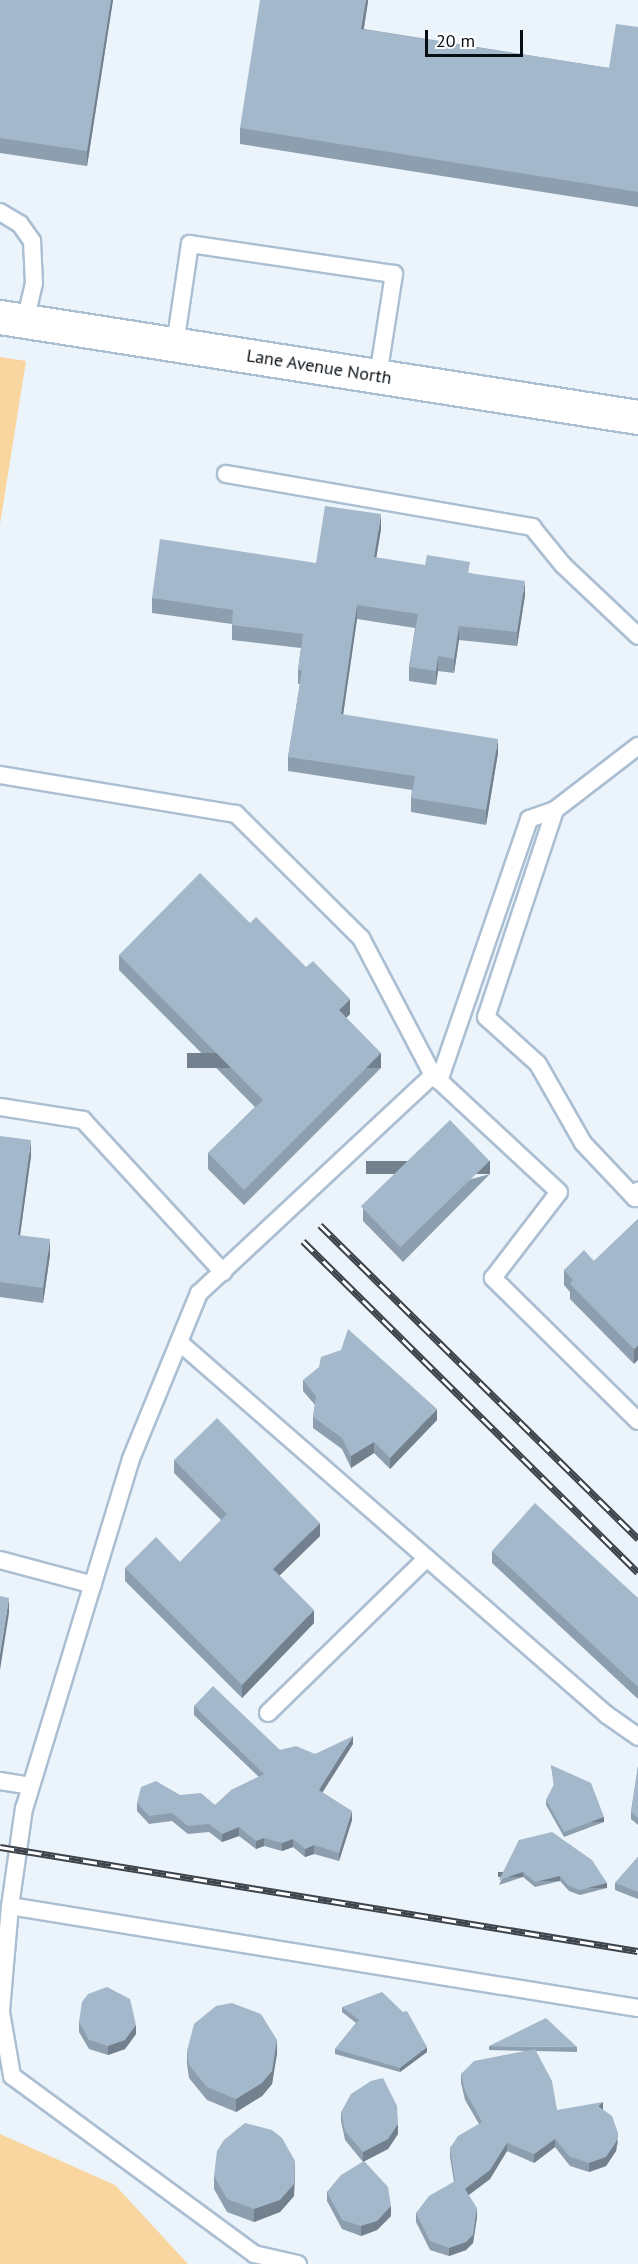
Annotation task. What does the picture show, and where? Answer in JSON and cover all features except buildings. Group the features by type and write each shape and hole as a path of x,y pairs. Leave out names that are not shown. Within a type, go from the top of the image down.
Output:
{"main road":[{"name":"Lane Avenue North","path":"13,319 638,417"}],"lane":[{"path":"0,212 20,224 32,241 34,283 13,319"},
{"path":"175,345 190,244 394,274 378,376"},
{"path":"226,474 532,527 563,565 638,636"},
{"path":"298,2264 254,2254 12,2076 0,2013 10,1906 31,1786 131,1459 199,1293 436,1078 529,819 555,810 638,746"},
{"path":"0,775 236,814 361,938 436,1078 559,1192 493,1278 638,1422"},
{"path":"555,810 486,1017 538,1064 583,1143 635,1198 638,1191"},
{"path":"0,1107 83,1120 223,1272"},
{"path":"179,1342 607,1715 638,1737"},
{"path":"268,1713 427,1558"},
{"path":"0,1560 93,1585"},
{"path":"0,1781 31,1786"},
{"path":"10,1906 638,2008"}],"shaded area":[{"path":"0,357 26,361 0,524"},
{"path":"0,2134 115,2185 188,2264 0,2264"}],"railway":[{"path":"320,1225 638,1539"},
{"path":"303,1241 638,1572"},
{"path":"0,1847 638,1951"}]}
